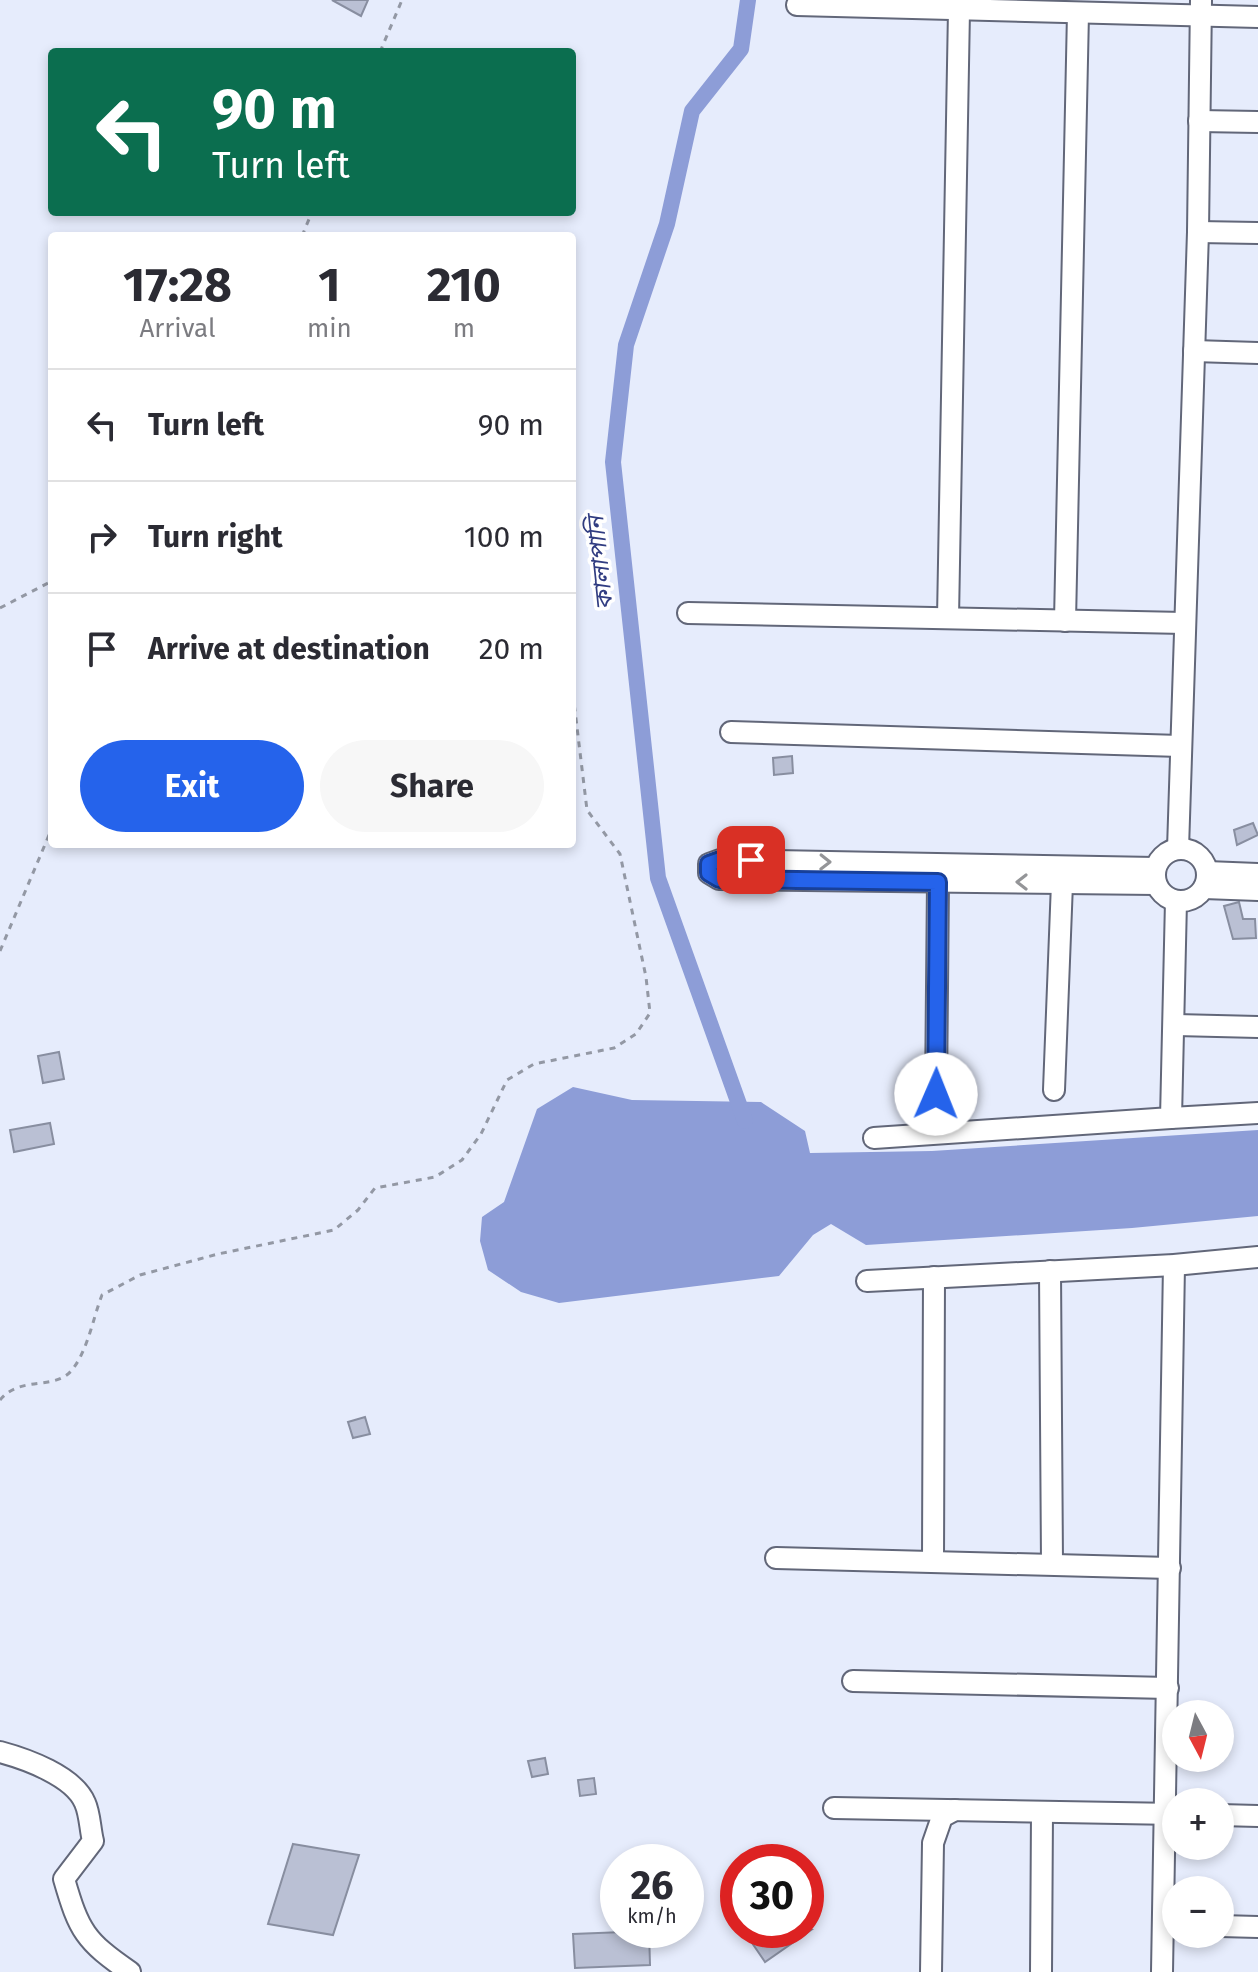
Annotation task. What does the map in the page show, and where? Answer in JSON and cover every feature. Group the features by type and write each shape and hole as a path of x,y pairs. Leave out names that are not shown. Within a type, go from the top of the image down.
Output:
{"street":[{"path":"797,5 1078,13 1201,8 1258,17"},
{"path":"1178,849 1198,232 1201,8"},
{"path":"948,618 959,10"},
{"path":"1065,621 1078,13"},
{"path":"1199,121 1258,122"},
{"path":"1198,232 1258,233"},
{"path":"1194,351 1258,353"},
{"path":"688,613 1184,623"},
{"path":"731,732 1180,746"},
{"path":"1205,880 1194,852 1178,849 1164,855 1155,876 1164,895 1176,901 1192,899 1205,880 1258,874"},
{"path":"720,869 1155,876 1062,883 938,882 720,869"},
{"path":"1205,880 1258,890"},
{"path":"936,1094 938,882"},
{"path":"1054,1090 1062,883"},
{"path":"1171,1118 1176,1025 1176,901"},
{"path":"1176,1025 1258,1027"},
{"path":"874,1138 1258,1113"},
{"path":"867,1281 1174,1265 1258,1257"},
{"path":"1171,1788 1168,1688 1174,1265"},
{"path":"1050,1271 1052,1564"},
{"path":"933,1561 934,1277"},
{"path":"776,1558 1170,1568"},
{"path":"853,1681 1168,1688"},
{"path":"0,1752 31,1762 68,1783 85,1802 93,1841 64,1879 75,1916 93,1947 130,1972"},
{"path":"834,1808 1162,1814"},
{"path":"931,1972 933,1843 942,1817 955,1810"},
{"path":"1041,1972 1042,1812"},
{"path":"1234,1815 1258,1816"},
{"path":"1234,1926 1258,1927"},
{"path":"1162,1972 1166,1948"}],"path":[{"path":"382,48 402,0"},
{"path":"0,608 48,583"},
{"path":"0,1400 18,1385 55,1380 71,1372 84,1347 102,1295 140,1275 218,1254 334,1230 358,1210 375,1188 435,1177 462,1160 481,1134 507,1080 534,1064 614,1048 636,1034 650,1013 646,977 620,854 587,810 576,719"},
{"path":"0,951 48,837"}],"water":[{"path":"573,1087 632,1100 761,1102 805,1131 810,1153 932,1151 1258,1130 1258,1216 1132,1228 866,1245 831,1224 813,1235 779,1276 559,1303 521,1292 488,1270 480,1241 482,1217 504,1202 537,1109"}],"building":[{"path":"332,0 368,0 361,16"},
{"path":"792,756 793,773 774,775 773,758"},
{"path":"1253,823 1258,835 1237,845 1234,830"},
{"path":"1239,902 1243,919 1255,919 1256,938 1233,939 1224,906"},
{"path":"59,1052 64,1079 43,1083 38,1056"},
{"path":"50,1123 54,1144 14,1152 10,1130"},
{"path":"365,1417 370,1434 353,1438 348,1422"},
{"path":"545,1758 548,1774 532,1777 528,1761"},
{"path":"594,1778 596,1794 580,1796 578,1780"},
{"path":"293,1844 359,1855 333,1935 268,1924"},
{"path":"600,1933 600,1948 650,1948 650,1965 575,1968 573,1934"},
{"path":"755,1948 785,1948 765,1962"}],"waterway":[{"name":"কালাপানি","path":"745,1121 658,878 613,462 626,345 667,224 692,111 741,49 748,0"}],"route":[{"path":"751,860 720,860 709,864 709,873 719,879 938,882 936,1094"}]}
